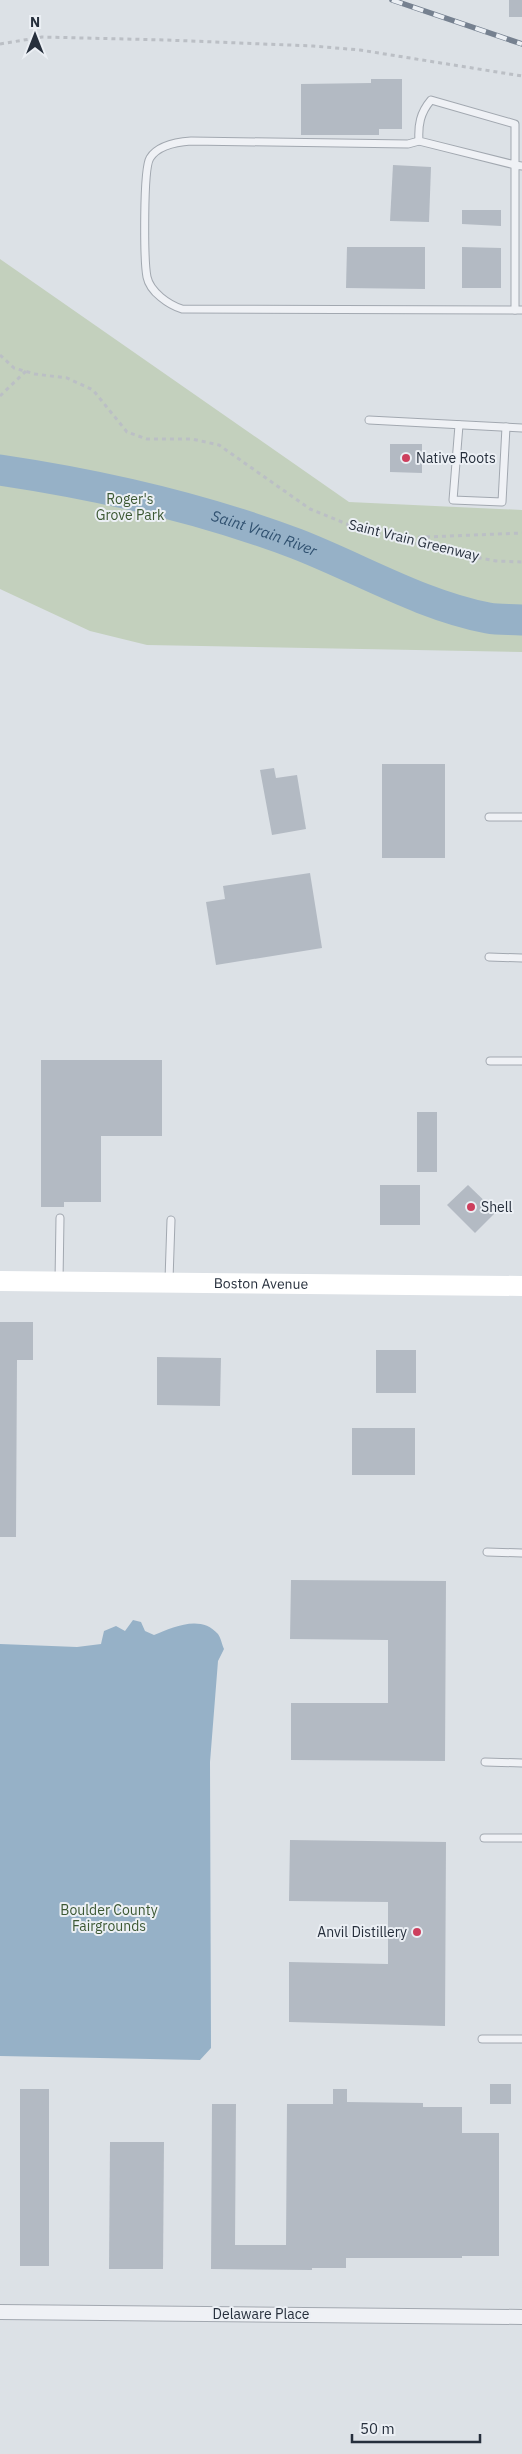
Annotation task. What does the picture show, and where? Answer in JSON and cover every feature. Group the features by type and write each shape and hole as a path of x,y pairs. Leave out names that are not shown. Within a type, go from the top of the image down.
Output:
{"street":[{"name":"Boston Avenue","path":"0,1281 522,1286"},
{"name":"Delaware Place","path":"0,2312 522,2317"}],"lane":[{"path":"418,141 419,120 431,100 515,124 518,165 518,310 182,309 173,306 152,288 147,277 145,228 148,169 151,157 163,147 177,142 408,144 418,141 518,165"},
{"path":"369,420 522,428"},
{"path":"459,424 454,500 502,502 506,427"},
{"path":"489,817 522,817"},
{"path":"490,957 522,958"},
{"path":"490,1061 522,1061"},
{"path":"59,1282 60,1218"},
{"path":"169,1283 171,1220"},
{"path":"487,1552 522,1553"},
{"path":"485,1762 522,1763"},
{"path":"484,1838 522,1838"},
{"path":"482,2039 522,2039"}],"path":[{"path":"0,44 42,37 313,46 360,50 522,76"},
{"name":"Saint Vrain Greenway","path":"0,355 14,368 66,378 93,390 126,432 147,439 192,439 219,445 310,509 359,529 444,551 496,561 522,562"},
{"path":"0,396 26,371"},
{"path":"399,538 522,533"}],"green space":[{"name":"Roger's Grove Park","path":"0,259 349,502 522,510 522,652 147,645 90,631 0,589"}],"water":[{"name":"Boulder County Fairgrounds","path":"133,1620 141,1622 145,1631 154,1635 187,1624 204,1625 218,1634 224,1649 218,1661 210,1762 211,2048 200,2060 0,2056 0,1644 77,1647 101,1644 104,1631 116,1626 125,1631"}],"building":[{"path":"509,0 522,0 522,17 509,17"},
{"path":"371,79 402,79 402,129 379,129 379,135 301,135 301,84 371,83"},
{"path":"393,165 431,167 429,222 390,221"},
{"path":"462,210 501,210 501,226 462,224"},
{"path":"347,247 425,247 425,289 346,288"},
{"path":"462,247 501,248 501,288 462,288"},
{"name":"Native Roots","path":"390,444 422,444 422,473 390,472"},
{"path":"382,764 445,764 445,858 382,858"},
{"path":"274,768 276,778 297,775 306,829 272,835 260,770"},
{"path":"310,873 322,948 216,965 206,902 225,899 223,886"},
{"path":"41,1060 162,1060 162,1136 101,1136 101,1202 64,1202 64,1207 41,1207"},
{"path":"417,1112 437,1112 437,1172 417,1172"},
{"path":"380,1185 420,1185 420,1225 380,1225"},
{"path":"468,1185 496,1212 475,1233 447,1205"},
{"path":"0,1322 33,1322 33,1360 17,1360 16,1537 0,1537"},
{"path":"376,1350 416,1350 416,1393 376,1393"},
{"path":"157,1357 221,1358 220,1406 157,1405"},
{"path":"352,1428 415,1428 415,1475 352,1475"},
{"path":"291,1580 446,1581 445,1761 291,1760 291,1703 388,1703 388,1640 290,1639"},
{"name":"Anvil Distillery","path":"290,1840 446,1842 445,2026 289,2022 289,1962 388,1964 388,1902 289,1901"},
{"path":"490,2084 511,2084 511,2104 490,2104"},
{"path":"20,2089 49,2089 49,2266 20,2266"},
{"path":"333,2089 347,2089 347,2102 423,2103 423,2107 462,2107 462,2133 499,2133 499,2256 462,2256 462,2258 346,2258 346,2268 312,2268 312,2270 211,2269 212,2104 236,2104 235,2245 286,2245 287,2104 333,2104"},
{"path":"110,2142 164,2142 163,2269 109,2269"}],"waterway":[{"name":"Saint Vrain River","path":"0,470 76,483 151,499 225,519 297,544 391,586 439,604 488,618 522,620"}],"railway":[{"path":"392,0 522,44"}],"place":[{"name":"Native Roots","path":"406,458"},
{"name":"Shell","path":"471,1207"},
{"name":"Anvil Distillery","path":"417,1932"}]}
